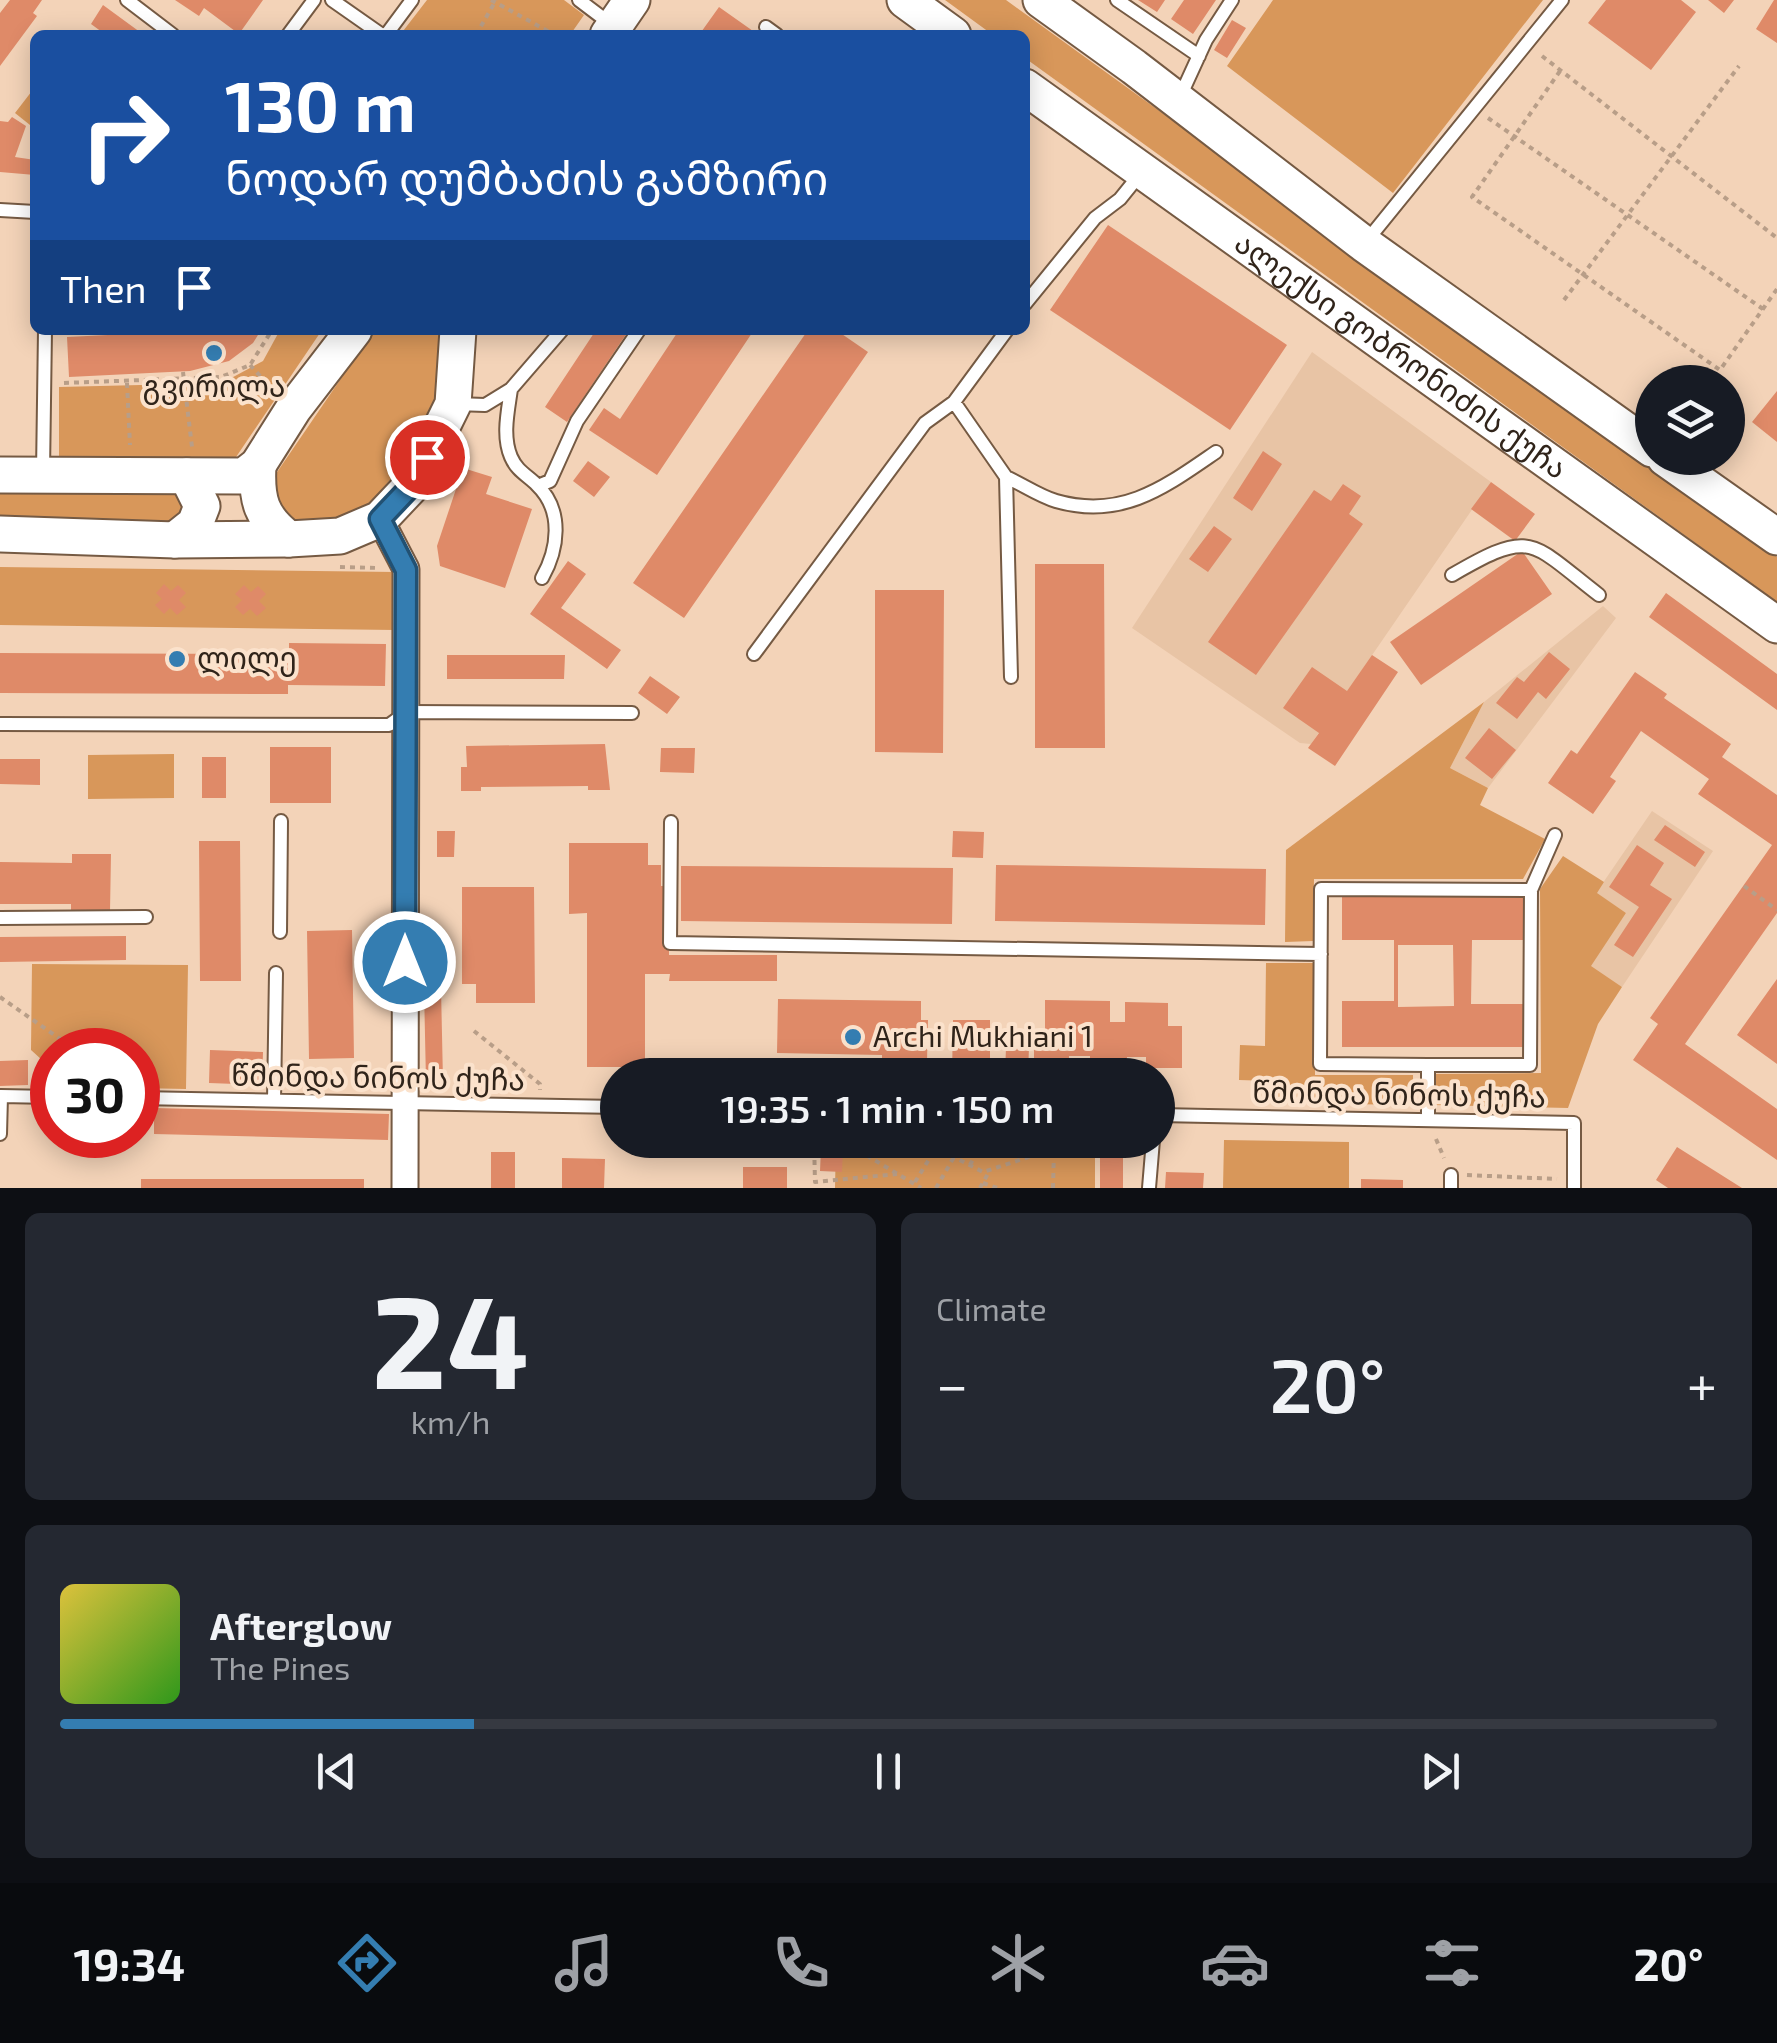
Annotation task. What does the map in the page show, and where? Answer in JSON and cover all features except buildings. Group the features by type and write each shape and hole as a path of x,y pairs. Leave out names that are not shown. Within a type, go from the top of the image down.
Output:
{"main road":[{"path":"905,0 947,30"},
{"path":"1041,0 1364,244 1635,437"},
{"name":"ალექსი გობრონიძის ქუჩა","path":"1030,90 1777,625"},
{"path":"0,474 43,475 189,461 244,476 258,465 294,408 350,335"},
{"path":"0,534 289,539 340,536 380,519 414,483 453,404 457,335"},
{"path":"174,540 195,524 202,506 189,461"},
{"path":"258,465 256,494 260,508 272,526 289,539"},
{"path":"1689,475 1777,537"}],"street":[{"path":"380,519 406,570 405,1188"}],"lane":[{"path":"127,0 166,30"},
{"path":"292,30 314,0"},
{"path":"332,0 377,30"},
{"path":"388,30 412,0"},
{"path":"579,0 618,21"},
{"path":"1117,0 1199,56"},
{"path":"1178,102 1232,0"},
{"path":"1364,244 1562,0"},
{"path":"1030,298 1094,218 1120,199 1143,171"},
{"path":"0,210 30,212"},
{"path":"43,475 45,335"},
{"path":"453,404 485,404 511,388 558,335"},
{"path":"538,486 550,482 576,421 636,335"},
{"path":"754,654 925,423 954,402 1002,335"},
{"path":"511,388 506,431 509,453 516,467 538,486 554,519 554,558 542,578"},
{"path":"954,402 1006,477 1056,500 1110,508 1163,488 1216,452"},
{"path":"1006,477 1010,677"},
{"path":"1452,576 1496,549 1526,544 1543,552 1598,595"},
{"path":"0,724 389,724 407,712 632,713"},
{"path":"280,932 281,821"},
{"path":"671,822 670,942 1321,954"},
{"path":"1531,890 1322,889 1320,1064 1530,1065 1531,890 1555,835"},
{"path":"0,918 146,917"},
{"path":"274,1101 276,973"},
{"path":"1428,1065 1428,1120"},
{"path":"0,1134 1,1096 30,1097"},
{"name":"წმინდა ნინოს ქუჩა","path":"160,1098 600,1107"},
{"name":"წმინდა ნინოს ქუჩა","path":"1175,1116 1574,1123 1574,1184"},
{"path":"1149,1188 1151,1158"}],"path":[{"path":"479,30 494,1 546,30"},
{"path":"1526,44 1777,238"},
{"path":"1564,300 1739,66"},
{"path":"1560,70 1472,197 1720,370 1777,289"},
{"path":"1474,108 1762,310"},
{"path":"44,383 221,377 250,364 269,335"},
{"path":"250,364 281,399"},
{"path":"183,372 189,461"},
{"path":"127,383 130,445"},
{"path":"1744,886 1777,910"},
{"path":"0,997 44,1028"},
{"path":"474,1031 540,1084 541,1105"},
{"path":"1428,1120 1451,1181 1574,1184"},
{"path":"815,1158 816,1182 897,1174"},
{"path":"871,1158 922,1188"},
{"path":"914,1184 930,1158"},
{"path":"936,1188 953,1158"},
{"path":"956,1158 984,1172 1027,1158"},
{"path":"970,1165 974,1158"},
{"path":"1053,1188 1054,1158"},
{"path":"990,1170 982,1185 997,1188"}],"shaded area":[{"path":"427,0 564,0 584,15 574,30 404,30"},
{"path":"945,0 1006,0 1635,454 1635,475 1663,475 1777,557 1777,602 1030,62 1030,30 986,30"},
{"path":"1273,0 1543,0 1393,193 1227,66"},
{"path":"30,94 30,125 15,113"},
{"path":"277,335 319,335 232,463 59,460 59,387 222,383 263,361"},
{"path":"371,335 443,335 443,377 431,414 387,484 365,507 347,517 304,523 281,513 269,499 271,481"},
{"path":"1312,352 1491,482 1311,744 1300,743 1132,628"},
{"path":"0,486 173,488 191,510 170,523 0,521"},
{"path":"0,567 396,572 395,630 0,625"},
{"path":"1603,606 1616,618 1488,788 1450,768 1484,702"},
{"path":"1484,702 1450,768 1488,788 1480,805 1545,839 1523,879 1314,879 1313,941 1285,942 1286,850"},
{"path":"174,754 174,798 88,799 88,755"},
{"path":"1652,811 1713,851 1622,987 1590,966 1626,913 1596,893"},
{"path":"1563,856 1604,882 1597,893 1626,913 1591,966 1622,987 1598,1024 1568,1108 1433,1105 1433,1074 1541,1073 1540,889"},
{"path":"1266,963 1315,963 1315,1075 1413,1075 1413,1105 1273,1103 1273,1081 1239,1080 1240,1045 1265,1046"},
{"path":"32,964 188,965 186,1089 160,1088 160,1028 31,1028"},
{"path":"1224,1140 1349,1142 1349,1188 1223,1188"},
{"path":"836,1158 1095,1158 1095,1188 835,1188"}],"place":[{"name":"გვირილა","path":"214,353"},
{"name":"ლილე","path":"177,659"},
{"name":"Archi Mukhiani 1","path":"853,1037"}],"route":[{"path":"405,962 406,570 380,519 414,483 427,457"}]}
